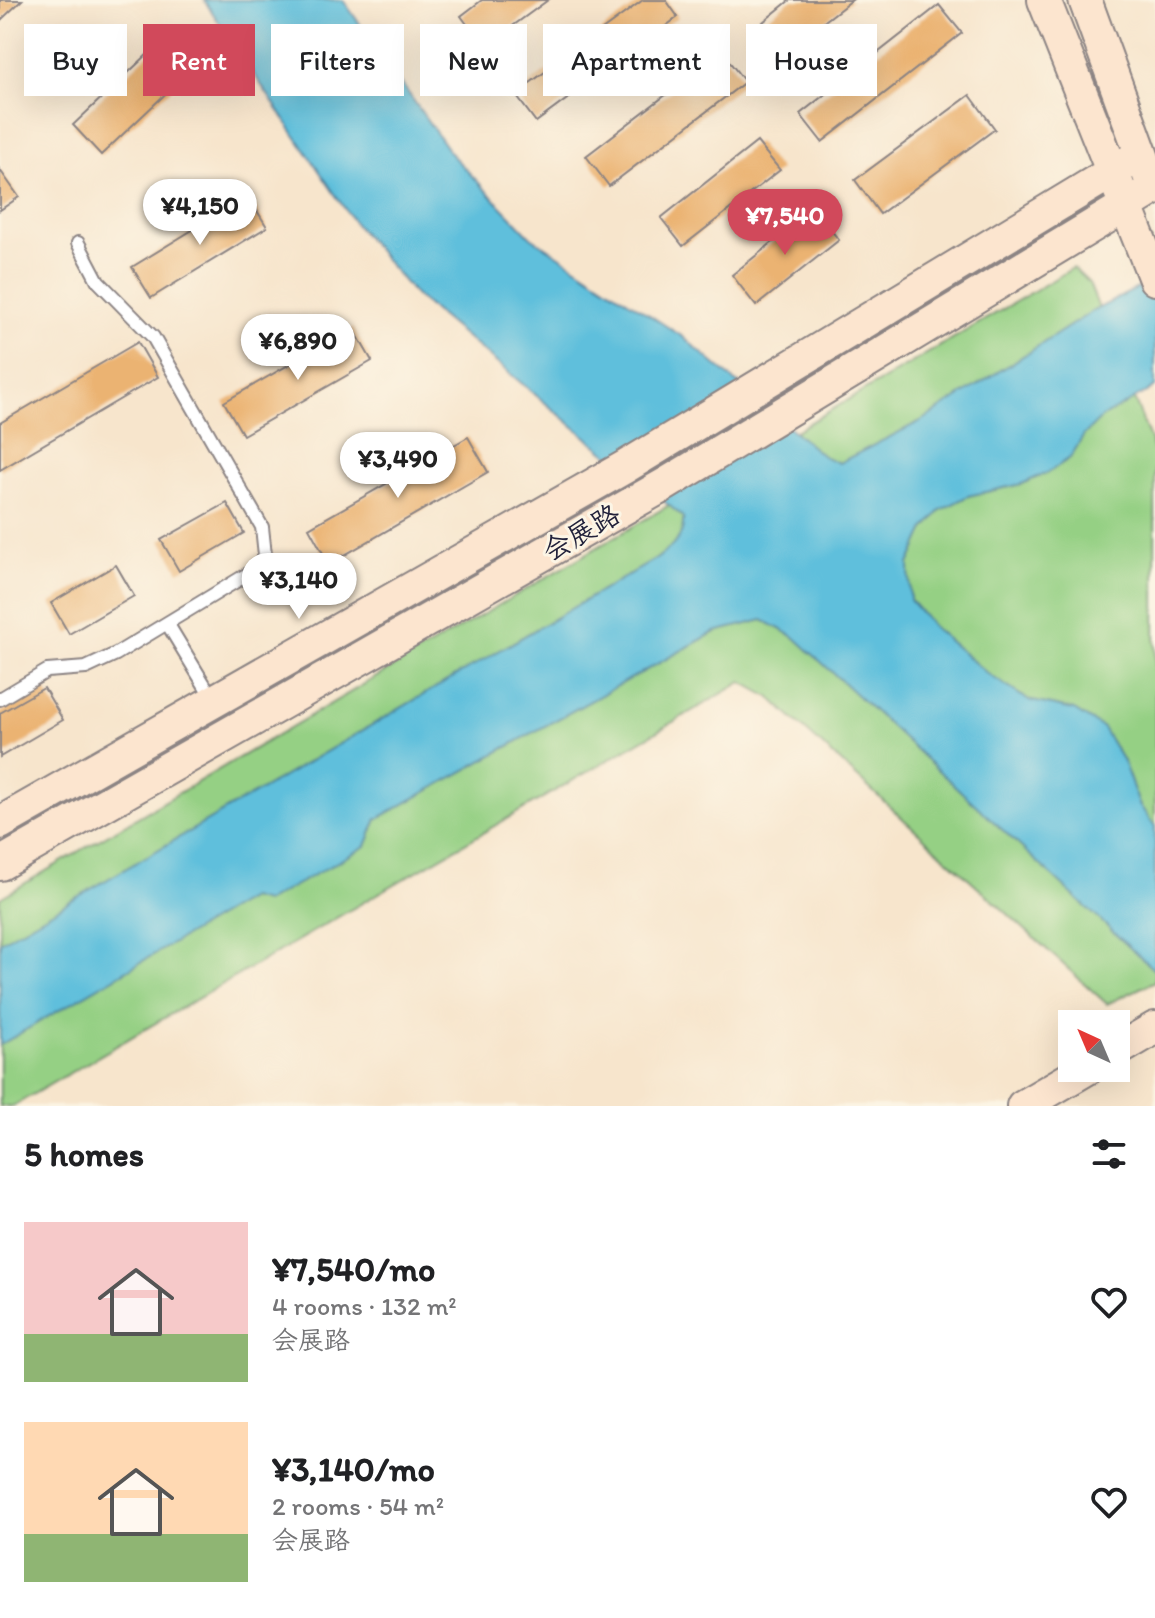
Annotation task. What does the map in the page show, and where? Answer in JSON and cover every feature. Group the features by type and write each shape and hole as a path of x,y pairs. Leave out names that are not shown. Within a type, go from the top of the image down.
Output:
{"street":[{"path":"1044,0 1127,163 1155,189"},
{"path":"1085,0 1127,163 1126,206 1155,279"},
{"name":"会展路","path":"0,823 762,387 1127,163"},
{"name":"会展路","path":"0,864 666,484 1155,189"},
{"path":"1130,1043 1155,1028"},
{"path":"1023,1106 1064,1082"}],"lane":[{"path":"0,699 47,671 86,668 100,662 256,569 265,555 266,540 262,527 153,337 98,281 78,243"},
{"path":"167,623 215,701"}],"green space":[{"path":"1073,268 1089,283 1155,452 1155,981 1107,1004 769,697 742,682 13,1106 0,1106 0,898"}],"water":[{"path":"204,0 343,0 360,24 271,24 271,96 404,96 404,87 451,154 531,237 683,337 823,456 839,463 923,420 1093,311 1155,279 1155,387 1101,418 1084,435 1070,458 1047,473 1022,484 968,496 941,510 925,529 909,564 910,600 935,629 988,674 1028,700 1074,710 1103,728 1123,761 1139,804 1155,827 1155,971 793,636 763,620 715,632 377,819 366,846 265,902 250,898 0,1045 0,942 656,559 672,546 682,531 683,517 415,295 355,224 255,76 255,24 220,24"}],"building":[{"path":"0,0 22,0 0,21"},
{"path":"482,0 548,0 515,24 467,24 461,16"},
{"path":"643,0 666,0 678,17 669,24 610,24"},
{"path":"790,0 852,0 821,24 763,22"},
{"path":"939,5 962,33 822,142 800,114 823,96 877,96 877,54"},
{"path":"143,59 143,96 163,96 101,155 73,125 104,96 127,96 127,74"},
{"path":"730,62 745,82 730,93"},
{"path":"543,73 543,96 571,96 536,122 516,96 527,96 527,85"},
{"path":"970,95 995,129 880,214 855,180"},
{"path":"664,96 727,96 609,186 586,156"},
{"path":"757,142 780,170 683,246 661,218"},
{"path":"0,170 19,197 0,210"},
{"path":"248,196 267,227 151,298 132,267"},
{"path":"814,209 839,240 756,306 732,275"},
{"path":"353,328 372,361 243,435 224,402"},
{"path":"138,342 158,377 0,470 0,423"},
{"path":"468,437 488,472 329,564 309,528"},
{"path":"227,503 244,533 179,571 161,540"},
{"path":"116,565 134,596 69,634 51,603"},
{"path":"44,688 63,720 0,757 0,713"}]}
